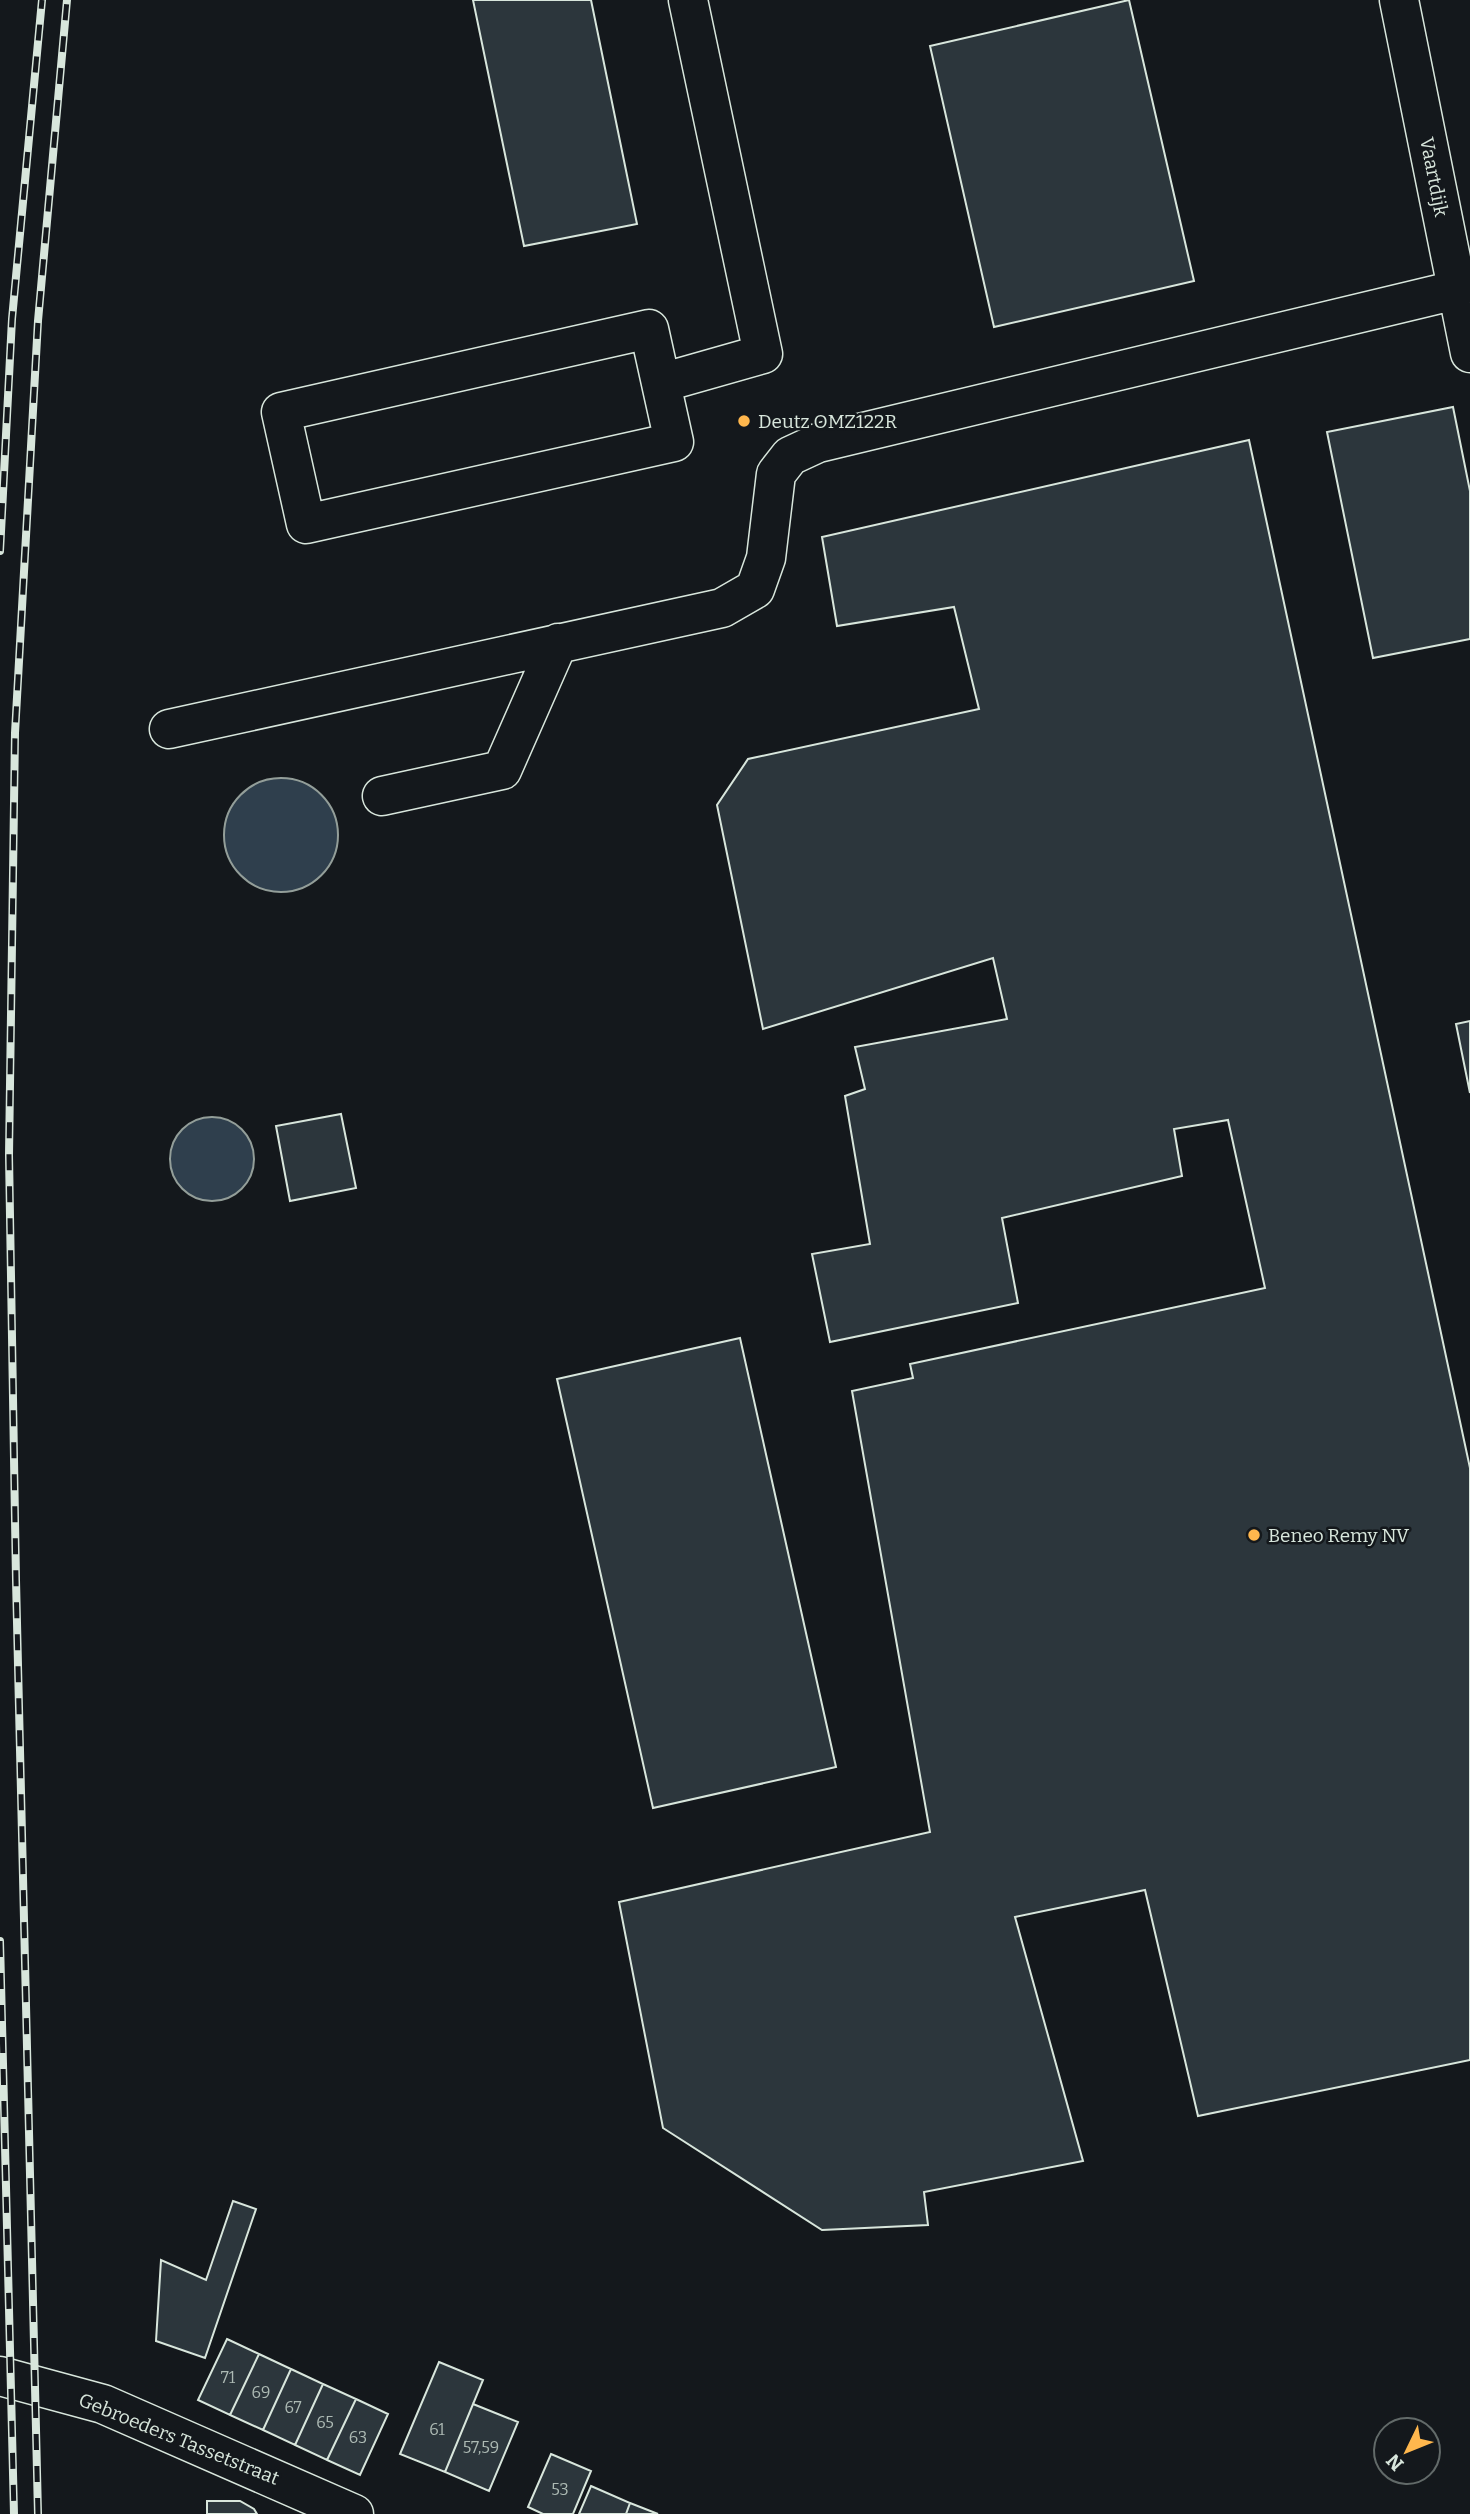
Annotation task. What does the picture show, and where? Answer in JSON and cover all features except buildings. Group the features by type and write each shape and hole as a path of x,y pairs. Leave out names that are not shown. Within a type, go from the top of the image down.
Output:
{"street":[{"path":"662,383 763,355 688,0"},
{"name":"Vaartdijk","path":"1399,0 1470,353"},
{"path":"169,729 722,608 755,589 766,558 776,474 790,456 818,443 1456,290"},
{"path":"649,329 662,383 674,442 306,524 281,412 649,329"},
{"path":"382,796 502,770 558,643"},
{"name":"Gebroeders Tassetstraat","path":"0,2376 103,2404 300,2502 354,2514"}],"water":[{"path":"281,778 303,782 322,794 334,813 338,835 334,857 322,876 303,888 281,892 259,888 240,876 228,857 224,835 228,813 240,794 259,782"},
{"path":"212,1117 235,1124 247,1136 254,1159 247,1182 235,1194 212,1201 189,1194 177,1182 170,1159 177,1136 189,1124"}],"railway":[{"path":"0,551 12,319 42,0"},
{"path":"38,2514 9,1155 15,733 38,321 67,0"},
{"path":"0,1941 14,2514"}],"place":[{"name":"Deutz OMZ122R","path":"744,421"},
{"name":"Beneo Remy NV","path":"1254,1535"}]}
